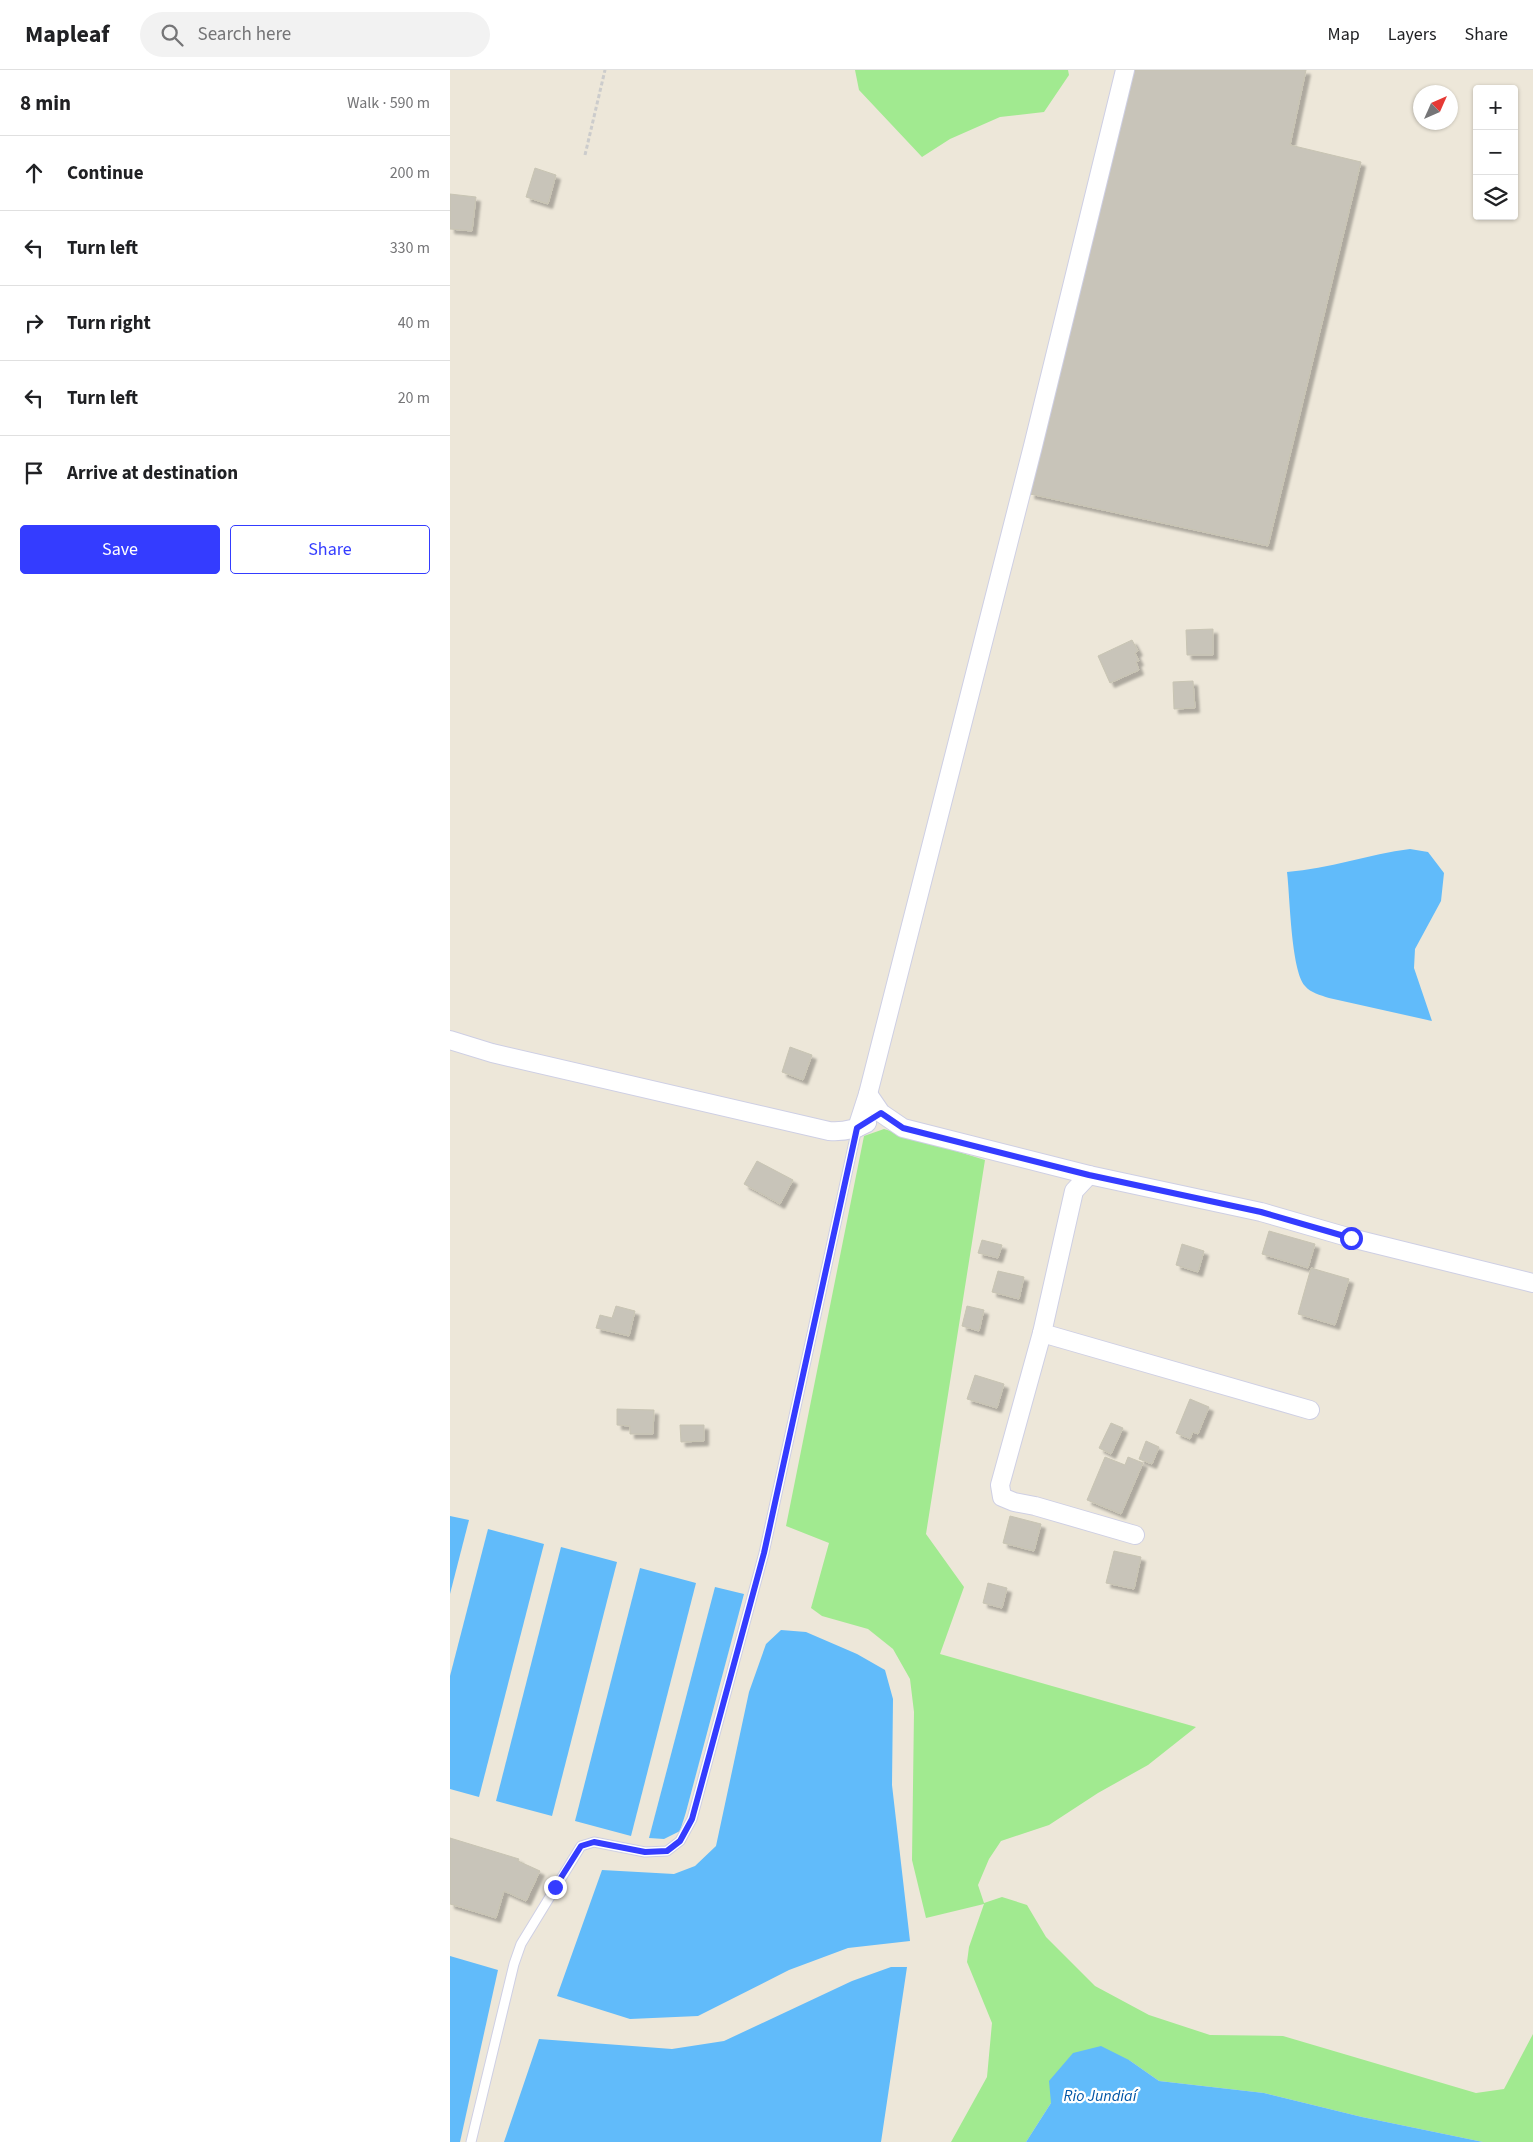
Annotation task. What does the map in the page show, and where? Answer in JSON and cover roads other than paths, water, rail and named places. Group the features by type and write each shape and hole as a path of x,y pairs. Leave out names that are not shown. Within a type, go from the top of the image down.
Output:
{"street":[{"path":"857,1128 868,1094 1033,446 1124,70"},
{"path":"450,1040 492,1053 829,1131 839,1132 857,1128 881,1113"},
{"path":"868,1094 881,1113 903,1128 1089,1175 1261,1212 1369,1243 1533,1283"},
{"path":"1056,1166 1074,1191"},
{"path":"1089,1175 1074,1191 1042,1334 1000,1485 1002,1497 1014,1502 1035,1506 1135,1535"},
{"path":"1042,1334 1310,1410"}],"lane":[{"path":"471,2142 514,1964 521,1944 581,1846 594,1842 645,1852 667,1851 680,1841 692,1819 764,1553 857,1128"}],"water":[{"path":"1410,849 1428,852 1444,873 1441,901 1415,949 1414,968 1432,1021 1329,998 1313,992 1305,986 1300,977 1294,949 1287,872 1318,868"},
{"path":"450,1516 469,1520 450,1594"},
{"path":"488,1529 544,1544 479,1797 450,1789 450,1676"},
{"path":"561,1547 617,1562 552,1816 496,1801"},
{"path":"640,1568 696,1583 631,1836 575,1821"},
{"path":"715,1587 744,1594 680,1831 664,1839 649,1838"},
{"path":"781,1630 806,1632 857,1654 885,1670 893,1699 892,1785 910,1941 848,1948 789,1970 698,2016 630,2019 557,1996 602,1870 674,1874 695,1866 716,1846 749,1692 766,1644"},
{"path":"450,1956 498,1970 460,2142 450,2142"},
{"path":"891,1967 907,1967 881,2142 504,2142 539,2039 672,2049 724,2041 852,1981"},
{"name":"Rio Jundiaí","path":"1101,2046 1129,2060 1159,2081 1264,2093 1362,2117 1483,2142 1026,2142 1051,2103 1049,2081 1073,2053"}]}
